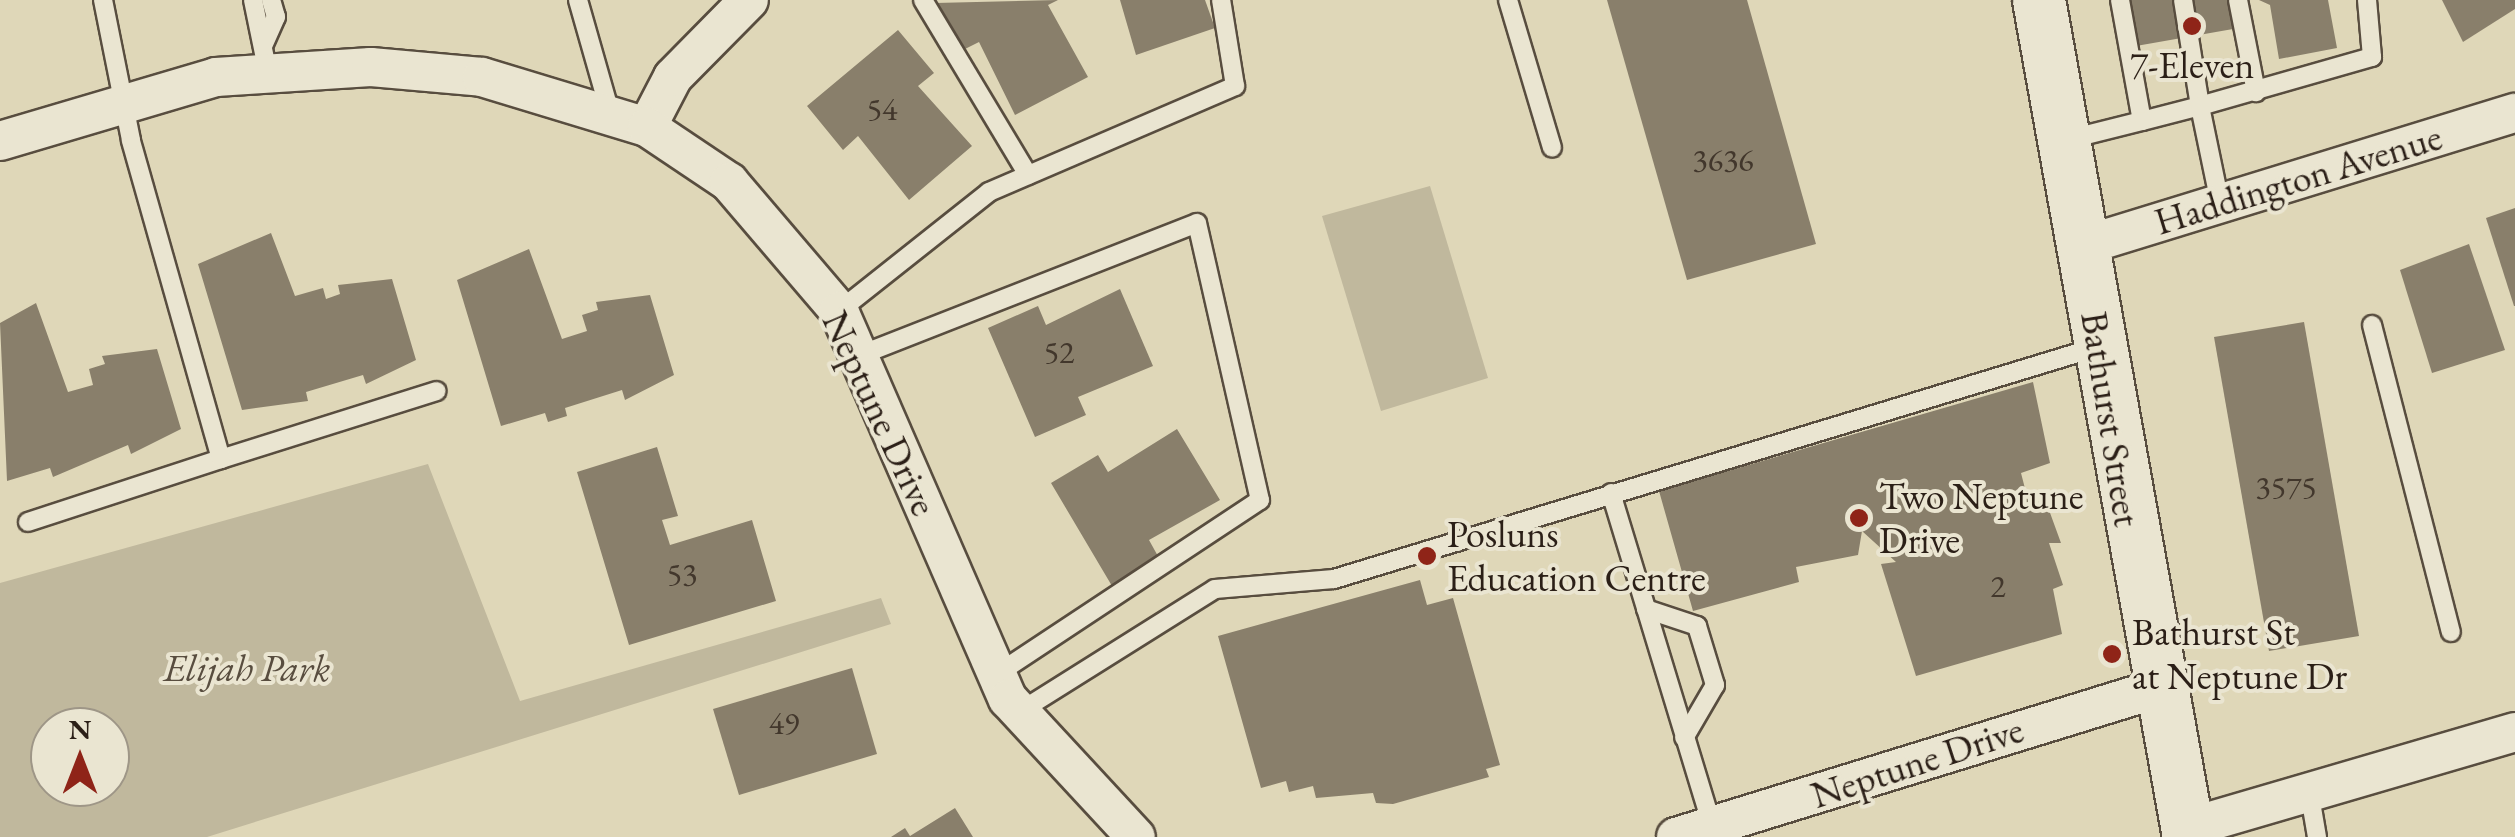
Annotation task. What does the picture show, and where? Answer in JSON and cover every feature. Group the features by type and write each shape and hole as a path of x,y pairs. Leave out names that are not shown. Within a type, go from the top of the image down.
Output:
{"main road":[{"name":"Bathurst Street","path":"2039,0 2159,688 2188,832"}],"street":[{"path":"647,127 673,78 749,0"},
{"name":"Neptune Drive","path":"0,141 266,60 482,78 608,108 647,127 729,182 839,311 1019,712 1136,837"},
{"name":"Haddington Avenue","path":"2082,246 2515,113"},
{"name":"Neptune Drive","path":"1676,837 2159,688"},
{"path":"2188,832 2515,732"}],"lane":[{"path":"103,0 124,104 221,459"},
{"path":"253,0 266,60"},
{"path":"266,60 276,17 271,0"},
{"path":"578,0 608,108"},
{"path":"923,0 1028,175"},
{"path":"839,311 989,192 1235,86 1221,0"},
{"path":"1508,0 1552,148"},
{"path":"2120,0 2142,121"},
{"path":"2183,0 2220,203"},
{"path":"2238,0 2256,92"},
{"path":"2064,141 2256,92 2372,57 2367,0"},
{"path":"858,356 1196,222 1260,500 999,673"},
{"path":"2372,324 2451,632"},
{"path":"1019,712 1215,588 1334,579 2099,346"},
{"path":"28,522 437,391"},
{"path":"1611,493 1712,826"},
{"path":"1646,609 1698,626 1715,685 1684,738"},
{"path":"2310,796 2316,837"}],"green space":[{"path":"1430,186 1488,378 1381,411 1322,216"},
{"name":"Elijah Park","path":"428,464 520,701 881,598 891,624 207,837 0,837 0,583"}],"building":[{"path":"1058,0 1048,5 1088,77 1015,115 979,42 961,51 935,3"},
{"path":"1120,0 1205,0 1215,28 1136,55"},
{"path":"1607,0 1747,0 1816,244 1687,280"},
{"path":"2127,0 2228,0 2233,29 2136,46"},
{"path":"2259,0 2328,0 2337,48 2279,59 2270,5"},
{"path":"2442,0 2515,0 2515,9 2463,42"},
{"path":"898,30 934,73 918,86 972,146 909,200 858,136 843,150 807,106"},
{"path":"2515,208 2515,306 2514,306 2486,218"},
{"path":"271,233 295,296 323,288 326,299 340,294 338,285 392,279 416,360 366,384 363,375 306,392 308,401 242,410 198,264"},
{"path":"2469,244 2505,350 2432,373 2400,270"},
{"path":"529,249 562,339 587,331 582,315 598,310 596,302 650,295 674,375 625,400 622,390 565,408 567,416 548,422 545,413 501,426 457,280"},
{"path":"1120,289 1153,366 1078,397 1086,415 1035,437 988,328 1038,306 1046,325"},
{"path":"36,303 68,392 93,385 89,369 105,364 102,356 157,349 181,429 131,454 128,445 53,477 50,468 7,481 0,323"},
{"path":"2304,322 2359,636 2269,651 2214,337"},
{"name":"Two Neptune Drive","path":"2033,382 2050,463 2021,473 2029,504 2045,499 2061,543 2049,543 2063,585 2053,589 2062,634 1916,676 1881,564 1896,562 1862,531 1858,555 1796,567 1799,582 1693,611 1659,491"},
{"path":"1177,429 1220,500 1149,540 1159,558 1112,586 1051,483 1098,455 1108,472"},
{"path":"657,447 678,516 662,520 670,545 752,520 776,601 629,645 577,472"},
{"path":"1420,580 1427,605 1453,598 1500,765 1486,769 1489,777 1393,804 1376,803 1373,793 1316,798 1313,786 1289,792 1286,781 1261,788 1218,636"},
{"path":"852,668 877,754 739,795 713,709"},
{"path":"955,808 973,837 891,837 905,828 910,836"}],"place":[{"name":"7-Eleven","path":"2192,26"},
{"name":"Two Neptune Drive","path":"1859,518"},
{"name":"Posluns Education Centre","path":"1427,556"},
{"name":"Bathurst St at Neptune Dr","path":"2112,654"}]}
